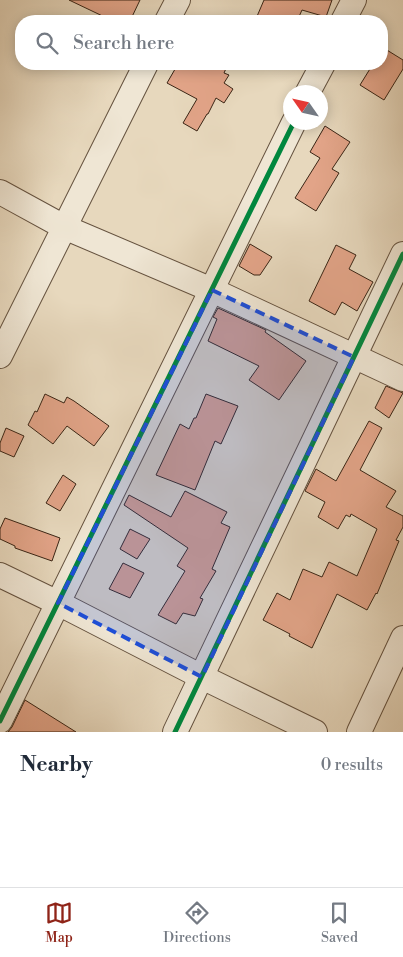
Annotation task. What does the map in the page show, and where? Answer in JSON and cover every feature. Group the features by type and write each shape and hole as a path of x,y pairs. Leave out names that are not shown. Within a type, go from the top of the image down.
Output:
{"street":[{"path":"170,15 178,0"},
{"path":"346,15 354,0"},
{"path":"0,356 143,70"},
{"path":"312,85 320,70"},
{"path":"0,721 290,130"},
{"path":"0,192 64,227 212,290 403,379"},
{"path":"175,732 403,254"},
{"path":"0,575 315,732"},
{"path":"359,732 403,638"}],"highlighted area":[{"path":"212,290 354,357 202,677 58,603"}],"building":[{"path":"69,0 140,0 133,15 100,15"},
{"path":"264,0 332,0 327,15 319,15 302,10 300,15 258,15"},
{"path":"388,51 403,60 403,69 384,100 360,85 369,70 388,70"},
{"path":"175,70 225,70 224,73 229,75 224,83 233,89 224,103 216,98 197,131 183,123 197,99 167,83"},
{"path":"328,128 350,142 332,169 339,173 316,211 295,198 320,158 310,152 323,130 328,130"},
{"path":"250,244 272,257 260,275 254,275 239,266"},
{"path":"336,245 356,255 349,269 373,282 357,311 342,302 335,315 309,301"},
{"path":"218,308 266,330 265,332 306,361 279,400 249,380 259,366 208,341 217,319 213,317"},
{"path":"386,386 403,393 389,418 375,408"},
{"path":"45,394 64,403 67,397 109,426 94,446 67,426 53,444 28,425 35,411 37,412"},
{"path":"206,394 238,406 221,444 215,441 195,490 156,475 180,424 189,429"},
{"path":"369,421 382,428 360,470 396,491 386,507 403,516 403,527 396,540 399,541 377,594 367,610 337,594 312,648 263,620 277,593 290,600 303,569 322,577 329,562 357,576 377,529 351,514 350,517 346,515 338,529 318,517 325,502 305,491 316,469 336,481"},
{"path":"6,428 24,436 14,457 0,451 0,443"},
{"path":"63,475 76,484 60,511 46,503"},
{"path":"185,491 227,512 221,523 230,527 212,569 216,571 200,598 203,599 195,616 183,613 176,624 158,615 185,571 177,566 188,548 124,505 129,495 171,517"},
{"path":"5,518 60,538 52,561 15,548 15,546 0,539 0,529"},
{"path":"130,529 150,539 137,559 120,549"},
{"path":"123,563 144,573 130,598 109,589"},
{"path":"25,700 76,732 8,732"}],"cycle path":[{"path":"0,721 290,130"},
{"path":"175,732 403,254"}]}
